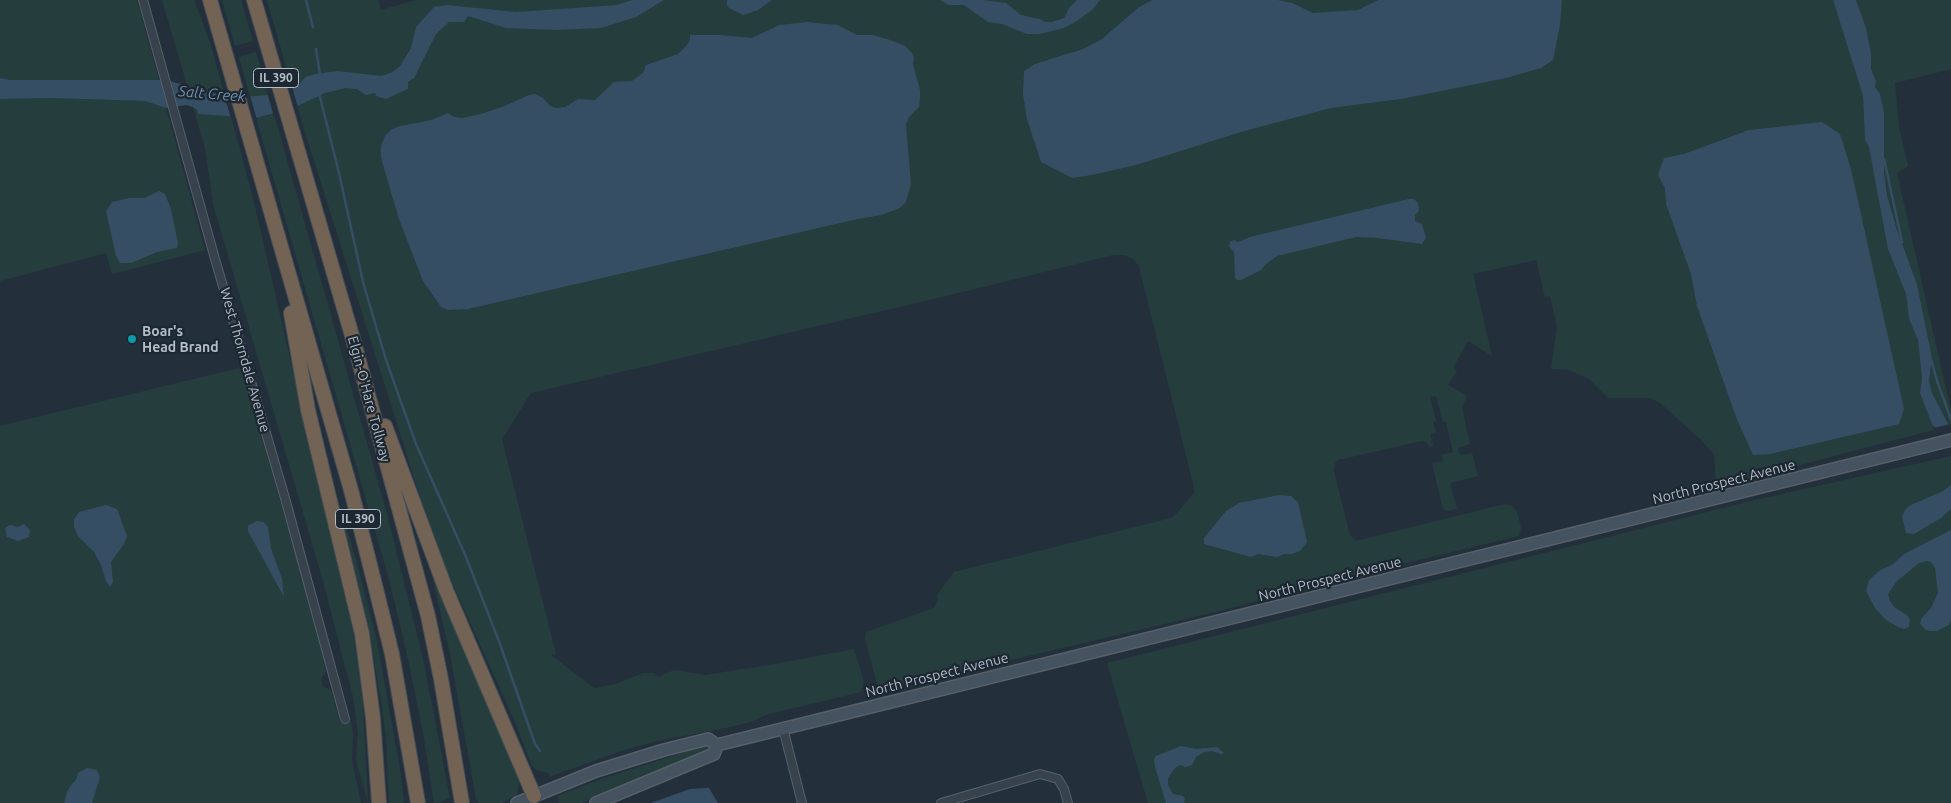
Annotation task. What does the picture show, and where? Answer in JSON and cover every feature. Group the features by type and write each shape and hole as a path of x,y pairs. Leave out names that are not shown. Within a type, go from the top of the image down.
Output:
{"highway":[{"name":"IL 390","path":"210,0 348,481 376,589 394,663 418,803"},
{"name":"Elgin-O'Hare Tollway","path":"254,0 353,339 428,616 462,797"},
{"path":"278,240 308,410 362,634 373,718 380,803"},
{"path":"353,339 446,590 534,796"}],"main road":[{"name":"North Prospect Avenue","path":"517,803 596,771 664,750 708,739 717,745 1951,440"},
{"name":"North Prospect Avenue","path":"596,803 714,754 717,745"}],"street":[{"name":"West Thorndale Avenue","path":"143,0 182,134 215,259 285,498 345,719"},
{"path":"783,728 802,803"},
{"path":"941,803 1040,774 1058,779 1068,803"}],"green space":[{"path":"0,0 137,0 159,80 10,80 0,78"},
{"path":"162,0 194,0 210,42 225,97 187,85"},
{"path":"222,0 241,0 253,41 235,46"},
{"path":"267,0 378,0 381,10 416,0 1833,0 1863,96 1865,140 1869,147 1906,294 1909,319 1918,340 1922,378 1920,393 1937,429 1716,487 1714,454 1660,403 1650,398 1608,398 1589,379 1569,370 1551,369 1557,327 1550,296 1545,297 1536,260 1473,274 1492,356 1468,341 1453,368 1457,371 1448,385 1467,396 1462,408 1470,444 1458,448 1460,455 1472,453 1478,476 1450,483 1457,509 1447,511 1443,509 1432,463 1443,461 1442,455 1453,452 1446,422 1443,422 1436,396 1430,397 1436,421 1433,422 1436,432 1430,434 1433,446 1430,447 1426,442 1422,441 1338,460 1335,463 1334,471 1350,535 1356,541 1505,504 1512,506 1517,511 1521,528 1519,536 1335,580 1224,610 1011,660 881,687 877,684 865,639 866,632 934,608 938,600 937,595 954,572 1171,518 1195,491 1139,266 1133,259 1124,255 1113,255 531,393 502,439 556,654 551,655 594,688 616,684 643,673 654,673 658,677 674,670 705,675 854,649 864,681 861,692 765,715 754,721 726,728 657,741 621,751 549,777 549,773 536,770 531,764 516,724 442,560 428,522 303,126"},
{"path":"1856,0 1951,0 1951,69 1895,83 1899,127 1908,166 1897,173 1951,411 1951,424 1949,424 1932,393 1929,381 1932,358 1917,284 1897,230 1887,195 1884,172 1884,112 1880,94 1875,87 1876,81 1871,69 1871,53"},
{"path":"256,52 268,95 250,97 239,57"},
{"path":"50,98 145,101 166,108 205,250 112,274 106,253 0,281 0,99"},
{"path":"193,107 199,114 231,116 254,202 355,640 363,705 368,803 356,760 358,732 353,697 323,581 213,204 205,148"},
{"path":"274,114 387,514 422,654 450,798 437,803 434,803 423,733 390,583 256,118"},
{"path":"239,368 243,373 302,576 326,668 325,674 321,678 323,687 330,689 332,693 340,723 351,721 353,734 352,761 361,803 0,803 0,426"},
{"path":"1951,456 1951,803 1148,803 1107,663 1755,500"},
{"path":"338,499 377,641 400,769 404,803 389,803 386,738 382,707 374,660"},
{"path":"435,579 519,781 517,795 502,803 478,803 476,799 450,654 433,580"},
{"path":"707,745 708,751 582,803 560,803 557,796 601,779"}],"water":[{"name":"Salt Creek","path":"632,0 664,0 636,17 601,28 555,30 506,28 468,16 464,22 449,22 436,34 414,78 408,82 408,89 386,99 376,96 375,93 366,95 357,89 345,88 325,93 291,109 256,118 198,114 197,110 193,107 186,105 166,108 145,101 50,98 0,99 0,78 10,80 166,80 230,98 268,95 298,86 305,77 315,74 338,71 381,76 391,73 400,66 411,48 416,27 434,7 447,5 516,12 617,5"},
{"path":"727,0 772,0 758,10 743,15 729,8"},
{"path":"940,0 982,0 1006,3 1021,15 1045,22 1052,22 1064,18 1069,8 1077,0 1100,0 1093,9 1064,28 1040,34 1027,34 1002,24 988,22 964,5 949,5"},
{"path":"1152,0 1278,0 1292,3 1313,13 1358,10 1378,0 1562,0 1560,25 1553,60 1541,68 1506,78 1401,99 1331,108 1241,132 1136,165 1092,175 1072,178 1041,162 1027,119 1023,94 1024,71 1035,64 1083,49 1102,39 1138,8"},
{"path":"1833,0 1856,0 1866,28 1871,53 1871,69 1884,112 1884,172 1887,195 1897,230 1917,284 1932,358 1929,381 1932,393 1951,429 1947,442 1932,424 1920,393 1922,378 1918,340 1909,319 1906,294 1888,249 1869,147 1865,140 1863,96"},
{"path":"807,22 838,25 857,35 873,35 890,40 905,46 912,53 920,98 919,107 909,117 906,125 911,184 906,202 900,208 881,215 468,309 448,310 441,307 423,281 399,219 385,172 381,157 381,146 385,136 392,129 432,120 448,113 454,117 462,118 481,114 535,94 543,98 550,106 556,108 565,107 578,99 595,100 614,82 632,81 643,73 646,65 678,54 687,45 690,35 752,38 779,25"},
{"path":"1822,122 1840,134 1851,169 1904,409 1899,424 1770,454 1753,455 1736,417 1697,306 1691,274 1666,204 1665,188 1658,175 1664,158 1684,154 1749,130"},
{"path":"159,191 165,194 171,209 178,243 177,248 157,252 131,263 120,263 116,256 106,211 112,202 129,198 144,198"},
{"path":"1414,199 1418,203 1419,211 1415,215 1415,221 1422,224 1426,238 1422,244 1356,237 1277,256 1261,270 1241,280 1235,278 1234,252 1229,246 1230,242 1234,240 1238,242 1250,237"},
{"path":"1951,485 1951,509 1941,518 1914,534 1906,533 1902,517 1905,510 1911,505 1943,491"},
{"path":"1279,495 1291,496 1298,502 1307,542 1300,551 1277,557 1258,554 1251,557 1204,544 1204,538 1226,511 1239,503"},
{"path":"106,505 117,509 127,536 124,544 111,562 113,582 110,587 94,552 78,536 74,527 74,519 79,512"},
{"path":"257,521 264,522 268,527 271,548 282,579 284,597 248,531 248,526"},
{"path":"24,524 30,530 29,537 18,541 7,537 5,528 10,525 18,527"},
{"path":"1951,530 1951,619 1949,625 1937,631 1930,631 1920,624 1921,619 1931,608 1938,593 1935,568 1931,562 1927,561 1919,563 1897,581 1888,594 1894,607 1907,615 1910,620 1909,627 1904,629 1886,620 1875,608 1866,591 1869,580 1904,554"},
{"path":"1181,746 1196,749 1217,747 1224,753 1204,752 1196,757 1192,765 1185,767 1180,765 1175,768 1168,778 1168,785 1173,794 1183,796 1185,799 1184,803 1166,803 1154,759 1156,756"},
{"path":"87,768 97,770 100,777 92,803 64,803 67,792 76,780 78,773"},
{"path":"709,788 718,803 651,803 690,789"}],"pier":[{"path":"292,86 298,108 274,117 267,92"},
{"path":"224,94 230,96 250,95 257,120 231,119"},
{"path":"1951,424 1951,453 1933,428"}],"waterway":[{"path":"306,0 313,27"},
{"path":"316,49 320,75"},
{"path":"319,93 363,282 386,360 416,444 466,557 500,644 535,744 540,751"},
{"path":"1884,159 1902,242"},
{"path":"1931,359 1951,419"}],"place":[{"name":"Boar's Head Brand","path":"132,339"}]}
